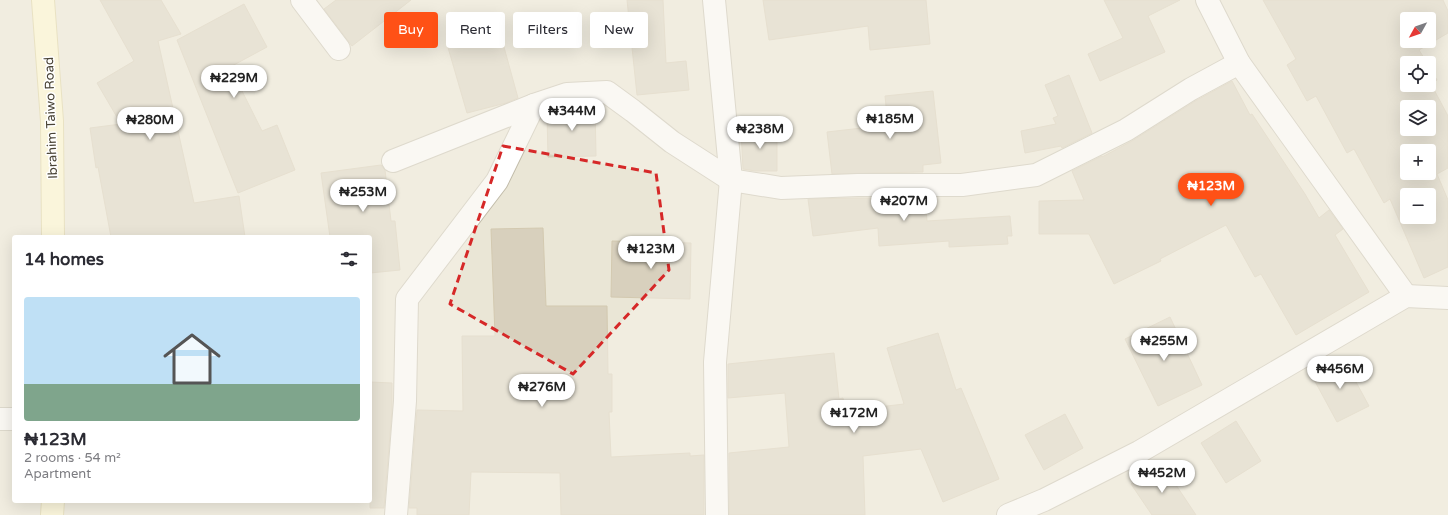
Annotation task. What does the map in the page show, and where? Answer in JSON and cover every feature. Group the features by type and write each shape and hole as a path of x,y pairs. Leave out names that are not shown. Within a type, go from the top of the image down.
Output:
{"main road":[{"name":"Ibrahim Taiwo Road","path":"43,0 52,120 53,235"},
{"path":"52,503 52,515"}],"street":[{"path":"302,0 339,49"},
{"path":"714,0 730,180 715,362 717,515"},
{"path":"1207,0 1239,63 1406,296"},
{"path":"393,161 568,94 607,92 672,142 730,180 781,188 858,185 962,185 1036,175 1126,130 1191,89 1239,63"},
{"path":"396,515 405,401 407,299 497,181 534,106"},
{"path":"1008,515 1044,500 1139,452 1406,296 1448,298"},
{"path":"0,419 12,419"}],"highlighted area":[{"path":"503,146 656,173 669,270 573,374 450,304"}],"shaded area":[{"path":"0,0 1448,0 1448,515 0,515"}],"building":[{"path":"100,0 161,0 181,34 158,41 194,203 239,196 245,235 111,235 98,167 96,168 90,128 121,124 97,83 134,61"},
{"path":"336,0 411,0 396,12 384,12 384,21 352,46 324,9"},
{"path":"627,0 663,0 666,63 686,61 689,90 637,95 632,48 648,48 648,12 628,12"},
{"path":"763,0 926,0 930,44 870,50 868,26 769,40"},
{"path":"1104,0 1180,0 1148,16 1165,52 1100,81 1088,54 1123,38"},
{"path":"1263,0 1443,0 1448,11 1448,33 1436,40 1436,12 1400,12 1400,48 1422,48 1419,50 1423,56 1400,56 1400,92 1435,92 1448,116 1448,168 1437,174 1448,200 1448,267 1424,278 1401,224 1436,224 1436,188 1400,188 1400,222 1390,199 1384,203 1354,149 1347,153 1316,96 1307,101 1287,65 1296,59"},
{"path":"244,4 267,47 230,67 262,131 277,125 295,170 238,193 177,40"},
{"path":"448,48 504,48 518,98 506,103 467,113"},
{"path":"1069,75 1092,133 1062,148 1061,146 1025,153 1021,131 1056,124 1053,118 1058,116 1045,85"},
{"path":"1232,81 1250,115 1252,114 1305,194 1319,218 1329,210 1343,229 1335,235 1369,292 1296,335 1261,274 1255,277 1226,225 1160,259 1161,261 1114,284 1089,234 1039,234 1039,201 1084,200 1072,171 1132,141 1197,100"},
{"path":"933,91 941,163 923,165 923,172 832,174 827,132 888,125 885,96"},
{"path":"571,106 595,106 596,156 548,157 547,114"},
{"path":"741,130 777,131 777,171 755,171 743,169"},
{"path":"381,165 385,170 391,221 395,221 400,270 372,273 372,235 330,235 321,173"},
{"path":"925,198 927,221 1010,216 1012,236 1007,236 1008,244 949,247 949,241 879,246 878,228 813,236 808,199"},
{"path":"543,228 546,306 607,306 608,374 612,374 612,412 609,412 611,457 690,453 690,456 704,455 704,515 561,515 560,473 471,472 469,515 417,515 417,508 409,508 417,410 463,411 462,336 495,336 491,229"},
{"path":"612,241 691,243 690,299 611,297"},
{"path":"1170,317 1202,385 1158,406 1125,339"},
{"path":"938,333 956,390 961,388 999,479 943,502 921,449 863,456 865,515 729,515 729,453 789,447 785,393 728,398 728,364 834,353 839,399 843,398 845,411 904,404 887,348"},
{"path":"1343,358 1369,406 1337,422 1311,374"},
{"path":"372,382 392,383 392,410 384,508 370,508 370,503 372,503"},
{"path":"1065,414 1083,448 1044,470 1025,435"},
{"path":"1236,421 1261,461 1226,483 1201,443"},
{"path":"1162,464 1196,515 1152,515 1131,484"}]}
